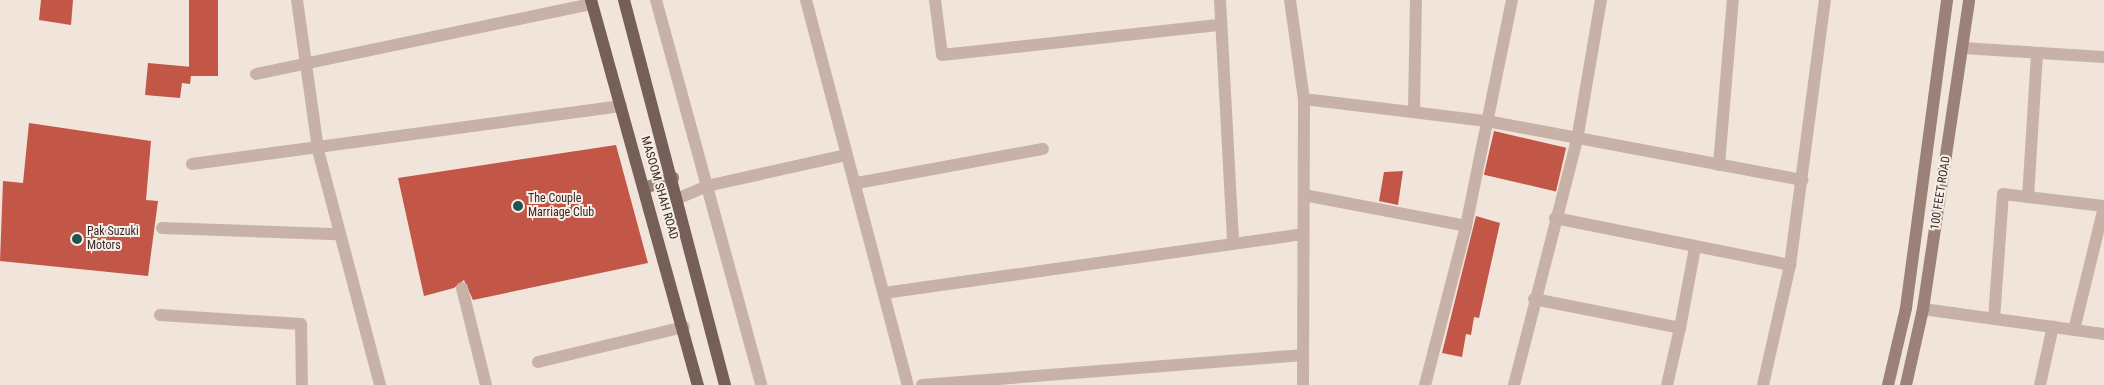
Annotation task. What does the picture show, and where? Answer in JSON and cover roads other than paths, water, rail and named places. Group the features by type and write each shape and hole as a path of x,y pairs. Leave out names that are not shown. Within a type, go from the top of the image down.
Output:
{"main road":[{"name":"MASOOM SHAH ROAD","path":"624,0 673,178 725,385"},
{"name":"100 FEET ROAD","path":"1888,385 1906,308 1947,0"},
{"name":"100 FEET ROAD","path":"1906,385 1923,309 1969,0"},
{"name":"MASOOM SHAH ROAD","path":"591,2 684,327 698,385"},
{"path":"645,188 673,178"}],"street":[{"path":"297,0 304,64 318,150 338,234 380,385"},
{"path":"656,0 761,385"},
{"path":"806,0 846,155 857,183 908,385"},
{"path":"935,0 942,55 1220,26"},
{"path":"1220,0 1233,242"},
{"path":"1290,0 1304,99 1303,385"},
{"path":"1414,112 1416,0"},
{"path":"1425,385 1466,226 1512,0"},
{"path":"1514,385 1534,299 1577,140 1601,0"},
{"path":"1719,165 1734,0"},
{"path":"1763,385 1790,265 1803,180 1825,0"},
{"path":"256,74 591,2"},
{"path":"1963,48 2104,57"},
{"path":"2028,197 2037,53"},
{"path":"1304,99 1487,122 1803,180"},
{"path":"192,164 318,150 621,106"},
{"path":"857,183 1043,149"},
{"path":"678,198 707,186 846,155"},
{"path":"1994,318 2004,194 2104,207 2074,330"},
{"path":"1304,195 1466,226"},
{"path":"1555,218 1695,248 1790,265"},
{"path":"162,228 338,234"},
{"path":"884,294 1233,242 1303,234"},
{"path":"1667,385 1695,248"},
{"path":"462,288 486,385"},
{"path":"1534,299 1680,328"},
{"path":"1923,309 2104,334"},
{"path":"160,315 301,324 302,385"},
{"path":"2040,385 2053,326"},
{"path":"538,362 684,327"},
{"path":"922,385 1023,380 1302,354"}],"place":[{"name":"The Couple Marriage Club","path":"518,206"},
{"name":"Pak Suzuki Motors","path":"77,239"}]}
